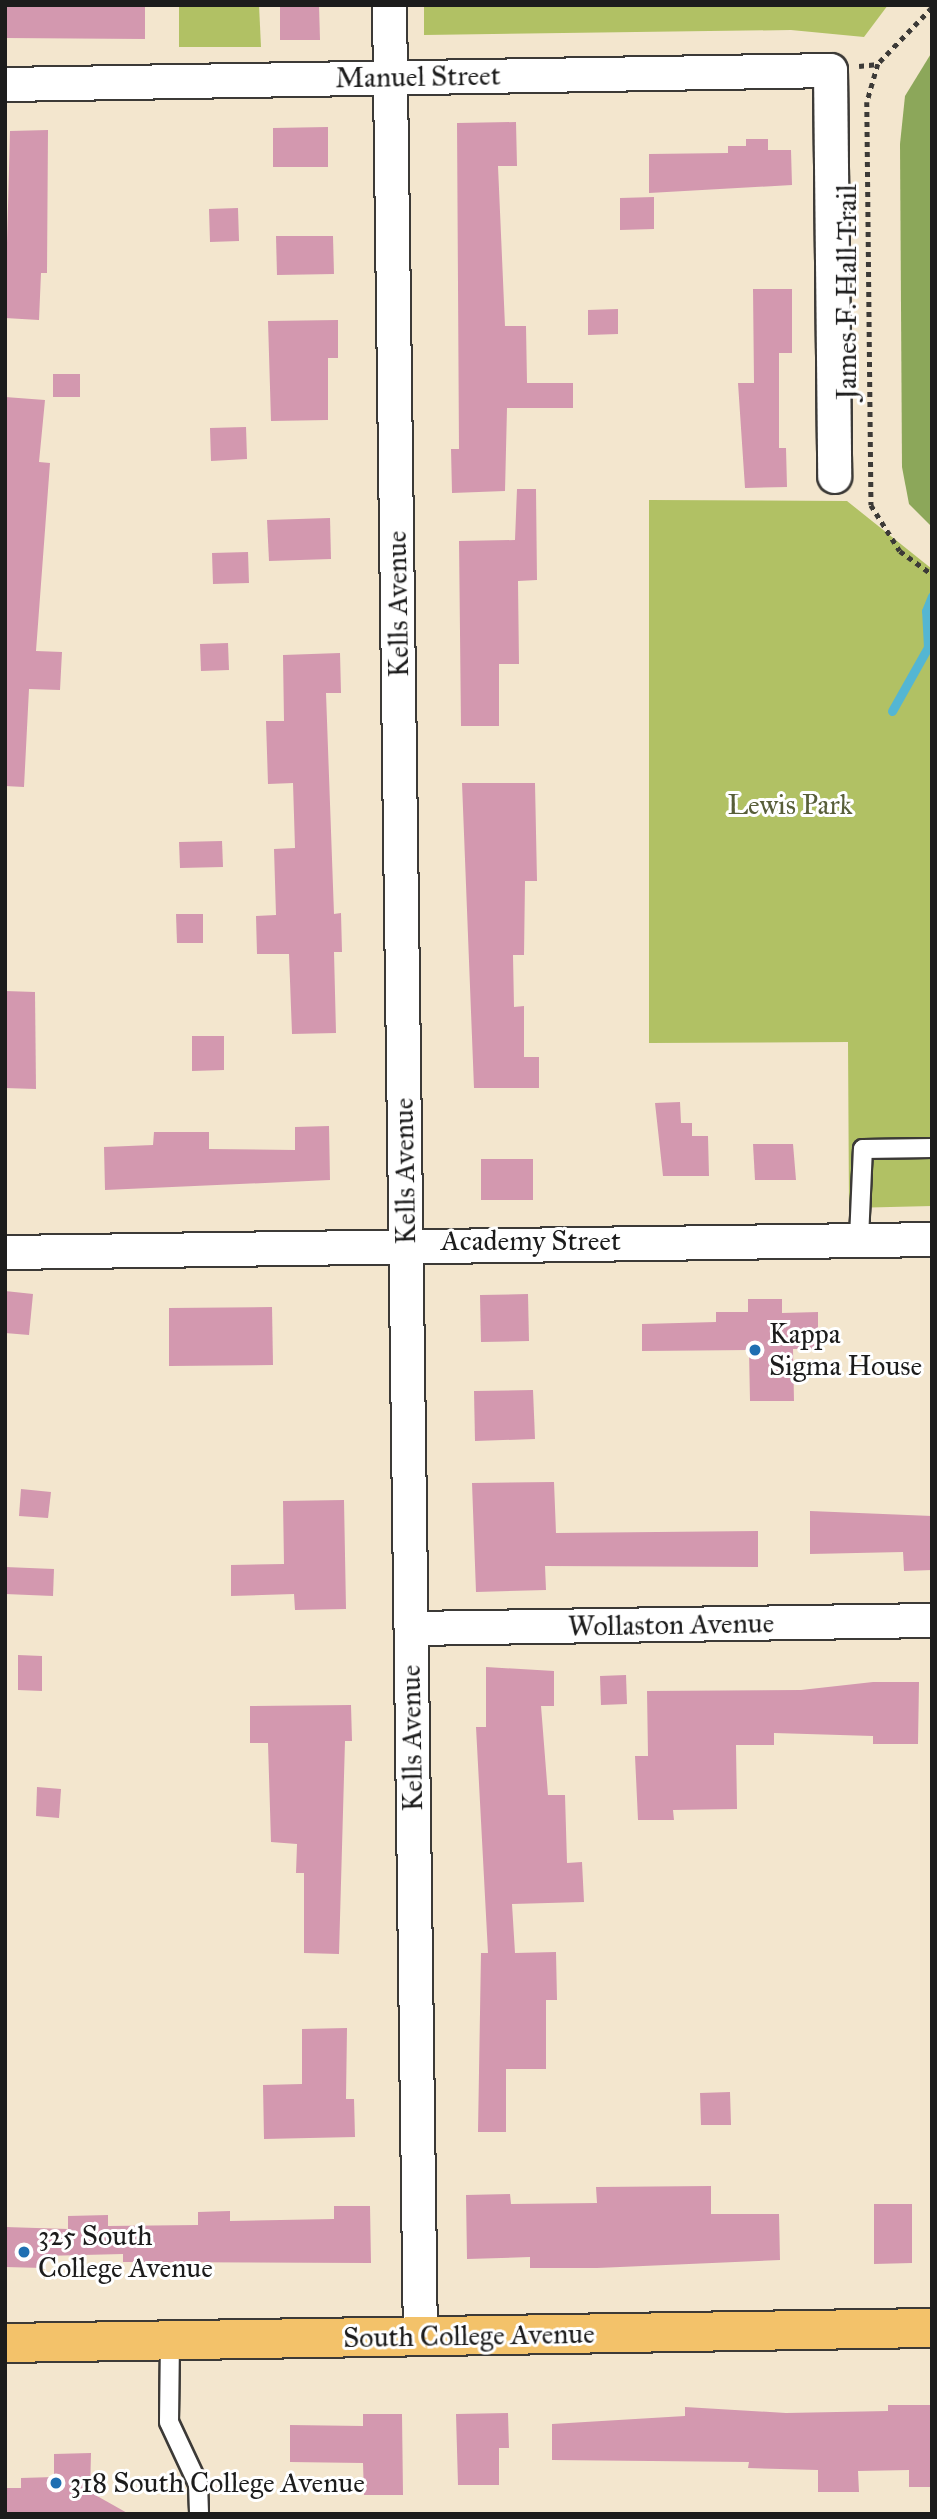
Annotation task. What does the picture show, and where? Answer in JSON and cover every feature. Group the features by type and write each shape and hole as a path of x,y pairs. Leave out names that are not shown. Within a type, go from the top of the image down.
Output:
{"main road":[{"name":"South College Avenue","path":"5,2343 932,2328"}],"street":[{"name":"Kells Avenue","path":"390,5 420,2337"},
{"name":"Manuel Street","path":"5,84 830,70 834,475"},
{"name":"Academy Street","path":"5,1252 406,1242 932,1238"},
{"name":"Wollaston Avenue","path":"411,1629 932,1620"}],"lane":[{"path":"859,1239 863,1149 932,1148"},
{"path":"170,2340 169,2422 198,2483 199,2514"}],"path":[{"name":"James F. Hall Trail","path":"932,8 878,64 867,102 871,505 900,551 932,574"}],"green space":[{"path":"179,5 259,5 261,47 179,47"},
{"path":"424,5 888,5 864,37 791,30 424,35"},
{"path":"932,52 932,527 909,504 902,467 900,144 905,96"},
{"name":"Lewis Park","path":"649,500 847,501 932,569 932,1206 849,1208 848,1042 649,1043"}],"building":[{"path":"5,5 145,5 145,39 5,38"},
{"path":"280,5 319,5 320,40 280,40"},
{"path":"516,122 517,166 498,166 505,326 526,326 527,383 573,383 573,408 507,408 505,491 452,493 451,449 459,449 457,123"},
{"path":"328,127 328,167 273,167 273,128"},
{"path":"48,130 47,273 41,273 39,320 5,318 10,131"},
{"path":"746,139 768,139 768,150 791,150 792,185 649,193 649,154 728,153 728,146 746,146"},
{"path":"654,197 654,229 620,230 620,198"},
{"path":"238,208 239,241 210,242 209,209"},
{"path":"276,236 333,236 334,274 277,275"},
{"path":"753,289 792,289 792,353 779,353 779,448 786,448 787,487 745,488 738,383 754,383"},
{"path":"618,309 618,334 588,335 588,310"},
{"path":"338,320 338,358 328,358 328,420 271,421 268,321"},
{"path":"53,374 80,374 80,397 53,397"},
{"path":"5,397 45,400 39,462 50,463 36,651 62,652 60,690 29,689 24,787 5,786"},
{"path":"246,427 247,459 211,461 210,428"},
{"path":"517,489 536,489 537,580 518,581 519,664 499,664 499,726 461,726 459,541 515,540"},
{"path":"330,518 331,559 269,561 267,520"},
{"path":"248,552 249,583 213,584 212,553"},
{"path":"228,643 229,670 201,671 200,644"},
{"path":"340,653 341,693 326,693 334,914 341,913 342,952 334,952 336,1033 292,1034 289,954 257,954 256,916 276,915 274,849 295,848 293,783 268,784 266,721 284,721 283,655"},
{"path":"462,783 535,783 537,881 525,881 524,955 513,955 514,1007 524,1006 524,1057 539,1057 539,1088 474,1088"},
{"path":"222,841 223,867 180,868 179,842"},
{"path":"176,914 203,914 203,943 177,943"},
{"path":"5,991 35,992 36,1089 5,1088"},
{"path":"192,1036 224,1036 224,1070 192,1071"},
{"path":"680,1102 681,1123 692,1123 692,1136 708,1136 709,1176 663,1176 655,1103"},
{"path":"329,1126 330,1180 105,1190 104,1147 153,1145 154,1132 209,1132 209,1149 295,1150 295,1127"},
{"path":"753,1144 793,1144 796,1180 755,1180"},
{"path":"481,1159 533,1159 533,1200 481,1200"},
{"path":"5,1291 33,1294 29,1335 5,1333"},
{"path":"528,1294 529,1341 481,1342 480,1295"},
{"name":"Kappa Sigma House","path":"748,1299 782,1299 782,1313 818,1312 818,1349 793,1349 794,1401 750,1401 749,1350 642,1351 642,1324 716,1322 716,1312 748,1312"},
{"path":"272,1307 273,1365 169,1366 169,1308"},
{"path":"533,1390 535,1439 475,1441 474,1391"},
{"path":"554,1482 556,1533 758,1531 758,1567 545,1566 546,1590 476,1592 472,1483"},
{"path":"21,1489 51,1492 48,1518 19,1516"},
{"path":"344,1500 346,1609 295,1610 294,1594 231,1596 231,1565 284,1564 283,1501"},
{"path":"810,1511 932,1516 932,1570 904,1571 903,1552 810,1554"},
{"path":"5,1567 54,1569 53,1596 5,1594"},
{"path":"18,1655 42,1656 42,1691 18,1690"},
{"path":"486,1667 554,1671 554,1706 541,1706 548,1795 565,1795 567,1863 582,1862 584,1902 512,1904 515,1953 556,1952 557,2000 546,2000 546,2069 506,2069 506,2132 478,2132 481,1953 488,1953 476,1727 486,1727"},
{"path":"626,1675 627,1704 601,1705 600,1676"},
{"path":"873,1682 919,1682 918,1744 873,1744 873,1736 774,1733 774,1745 736,1745 737,1809 673,1810 674,1820 638,1820 635,1756 648,1756 647,1691 801,1690"},
{"path":"351,1705 352,1741 345,1741 339,1954 304,1953 304,1873 296,1873 297,1844 271,1842 268,1743 250,1743 250,1706"},
{"path":"37,1787 61,1789 59,1818 36,1816"},
{"path":"347,2028 346,2099 354,2099 355,2137 264,2139 263,2085 302,2084 302,2029"},
{"path":"730,2092 731,2125 701,2125 700,2093"},
{"path":"711,2186 711,2214 779,2214 780,2260 597,2268 530,2268 530,2257 467,2259 466,2195 510,2194 511,2204 597,2203 596,2187"},
{"path":"874,2204 912,2204 912,2263 874,2264"},
{"path":"334,2206 370,2206 371,2263 123,2262 123,2254 43,2256 43,2268 5,2267 5,2227 68,2229 68,2216 108,2215 108,2226 198,2225 198,2212 230,2211 230,2221 334,2219"},
{"path":"888,2405 932,2405 932,2487 909,2487 909,2470 858,2471 859,2492 818,2492 818,2470 748,2468 749,2462 552,2460 552,2424 685,2416 685,2407 786,2413 888,2411"},
{"path":"508,2413 509,2448 499,2448 499,2485 458,2485 456,2414"},
{"path":"363,2414 402,2414 403,2495 364,2495 363,2463 290,2462 290,2425 363,2426"},
{"name":"318 South College Avenue","path":"91,2453 90,2492 129,2514 5,2514 5,2488 21,2488 21,2478 54,2477 54,2454"}],"waterway":[{"path":"892,711 928,647 926,611 932,596"}],"place":[{"name":"Kappa Sigma House","path":"755,1350"},
{"name":"325 South College Avenue","path":"24,2252"},
{"name":"318 South College Avenue","path":"56,2483"}]}
